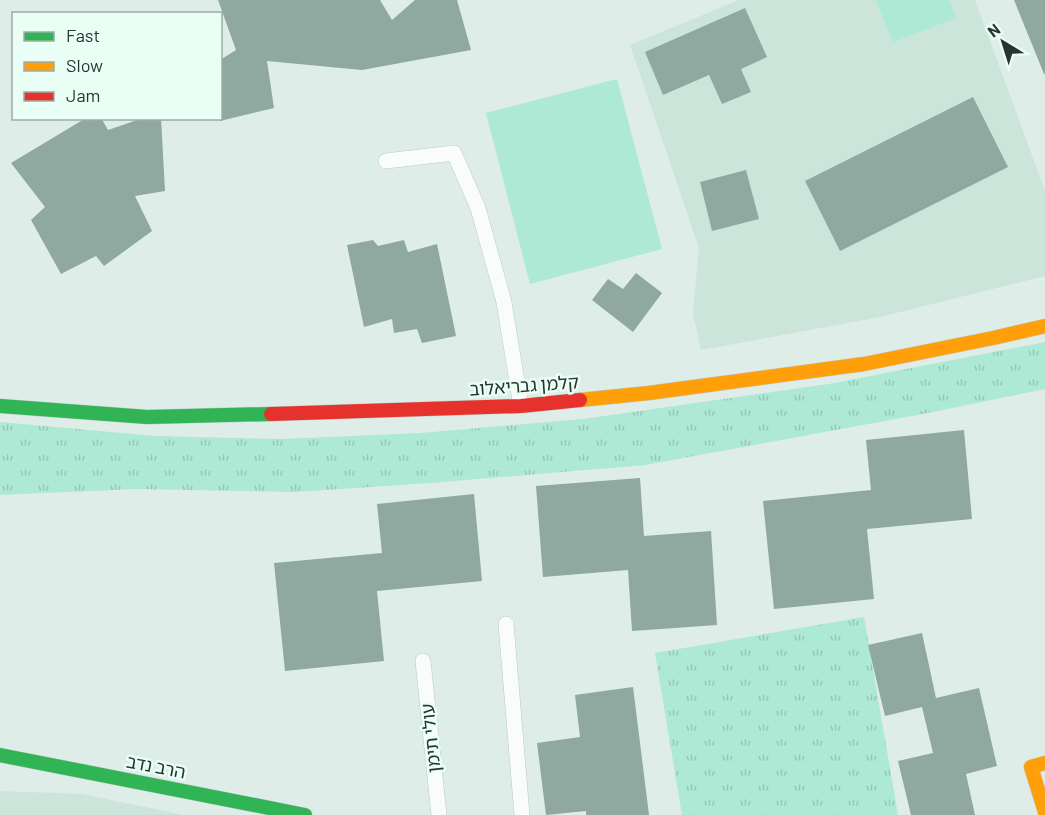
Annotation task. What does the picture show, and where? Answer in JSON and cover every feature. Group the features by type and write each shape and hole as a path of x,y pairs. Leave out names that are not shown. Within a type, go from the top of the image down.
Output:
{"street":[{"name":"קלמן גבריאלוב","path":"0,406 147,417 521,406 649,393 864,364 1045,326"},
{"name":"הרב נדב","path":"0,755 305,815"},
{"path":"1045,763 1032,767 1045,812"}],"lane":[{"path":"386,161 454,153 477,208 504,302 521,406"},
{"path":"506,624 522,815"},
{"name":"עולי תימן","path":"423,661 439,815"}],"shaded area":[{"path":"739,0 975,0 1045,191 1045,276 880,317 701,350 693,314 699,248 630,45"},
{"path":"0,791 82,794 184,815 0,815"}],"green space":[{"path":"876,0 949,0 956,18 893,42"},
{"path":"617,79 662,249 530,284 486,113"},
{"path":"1045,342 1045,389 645,465 295,492 136,489 0,495 0,422 155,436 280,439 421,433 583,419 829,384"},
{"path":"864,617 898,815 682,815 655,653"}],"building":[{"path":"218,0 380,0 392,20 415,0 457,0 471,50 362,70 267,61 274,108 220,121 222,120 222,59 236,50"},
{"path":"1014,0 1045,0 1045,74 1044,74"},
{"path":"745,8 767,57 741,69 751,92 722,104 709,75 663,95 645,52"},
{"path":"973,97 1008,167 840,251 805,181"},
{"path":"83,120 102,120 108,130 137,120 161,120 165,191 135,196 152,231 104,266 96,256 61,274 31,220 45,207 11,163"},
{"path":"746,170 759,219 712,231 700,182"},
{"path":"373,240 378,246 404,240 408,252 437,244 456,336 422,343 417,329 394,333 392,319 364,327 347,245"},
{"path":"636,273 662,293 633,332 592,300 608,279 623,289"},
{"path":"964,430 972,519 867,529 874,599 774,609 763,501 871,490 866,440"},
{"path":"640,478 644,536 711,531 717,625 632,631 628,570 543,577 536,486"},
{"path":"474,494 482,581 377,591 384,661 285,671 274,563 382,553 377,504"},
{"path":"922,633 936,698 979,688 997,766 966,774 975,815 911,815 898,761 933,753 922,707 885,716 868,645"},
{"path":"633,687 649,815 586,815 586,811 546,815 537,743 580,737 575,695"}],"traffic: fast":[{"path":"0,406 147,417 271,414"},
{"path":"0,755 305,815"}],"traffic: slow":[{"path":"580,400 864,364 1045,326"},
{"path":"1045,763 1031,767 1045,812"}],"traffic: jam":[{"path":"271,414 521,406 580,400"}]}
